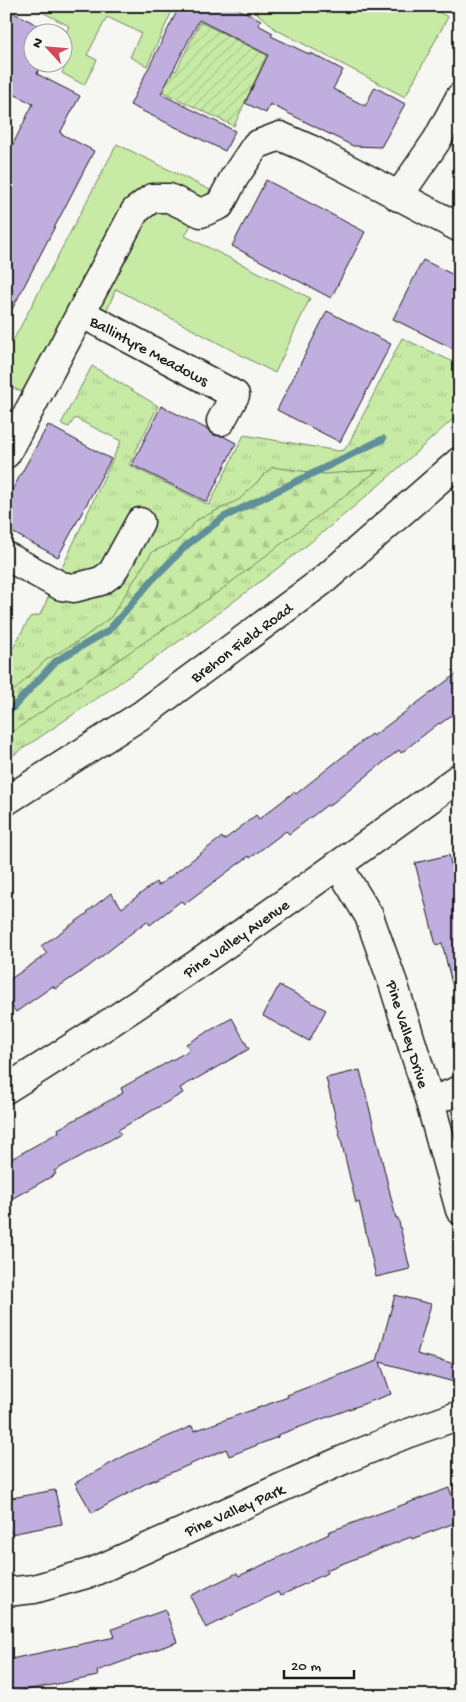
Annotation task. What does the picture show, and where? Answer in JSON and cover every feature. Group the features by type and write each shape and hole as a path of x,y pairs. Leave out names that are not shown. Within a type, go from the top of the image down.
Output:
{"street":[{"path":"398,197 437,140 460,97"},
{"name":"Ballintyre Meadows","path":"220,421 235,395 81,312 135,211 152,198 169,198 201,212 220,205 234,178 256,145 280,136 310,149 460,228"},
{"path":"6,454 14,421 81,312"},
{"name":"Brehon Field Road","path":"6,801 143,714 325,579 460,461"},
{"path":"6,556 61,586 74,588 101,581 112,574 140,522"},
{"name":"Pine Valley Avenue","path":"6,1089 134,1007 338,865 460,777"},
{"name":"Pine Valley Drive","path":"338,865 369,916 394,986 430,1102 460,1210"},
{"path":"430,1102 460,1090"},
{"name":"Pine Valley Park","path":"6,1592 34,1589 93,1572 343,1460 406,1434 460,1416"}],"green space":[{"path":"31,6 162,6 172,11 147,66 130,57 141,33 107,17 87,55 97,60 84,85 62,73 72,72 72,22 61,22"},
{"path":"256,6 427,6 448,17 405,97 275,29 254,11"},
{"path":"200,22 267,55 234,126 144,83 154,61 176,71"},
{"path":"117,144 210,190 185,236 310,298 275,373 116,289 104,317 78,305 30,395 6,385 6,354"},
{"path":"402,338 460,365 460,413 316,538 230,604 141,668 6,760 6,661 30,617 40,615 121,441 75,418 69,427 61,424 92,366 158,406 129,465 209,505 244,435 338,451 344,450"},
{"path":"272,467 324,474 378,470 221,590 6,736 6,698 46,660 83,638 111,617 152,552 179,540 197,520 240,499"}],"building":[{"path":"172,6 233,6 261,20 258,25 273,33 271,36 311,55 311,53 343,70 333,89 365,106 375,87 405,104 381,147 353,146 270,104 266,113 245,103 268,55 199,20 161,94 235,131 225,151 130,105 178,9"},
{"path":"6,9 31,22 22,22 22,72 38,72 37,74 80,96 60,133 94,151 6,321 6,158 33,104 6,90"},
{"path":"266,180 365,232 331,298 232,246"},
{"path":"423,260 460,278 460,352 393,319"},
{"path":"327,311 391,344 340,442 277,410"},
{"path":"161,406 207,429 214,435 223,436 236,443 207,502 132,465"},
{"path":"48,425 111,459 58,557 6,529 6,501"},
{"path":"460,671 460,709 401,753 399,750 329,806 327,805 289,834 286,831 184,904 181,901 150,925 147,921 88,967 55,989 53,986 16,1012 6,998 6,982 47,954 41,946 88,913 111,893 122,908 156,882 158,886 222,837 224,840 256,815 259,819 294,792 296,794 371,734 373,736"},
{"path":"449,855 456,886 460,885 460,988 453,988 442,943 436,945 415,863"},
{"path":"279,985 326,1010 309,1041 263,1016"},
{"path":"232,1018 249,1049 180,1088 183,1093 118,1130 121,1134 54,1171 56,1174 6,1202 6,1162 59,1132 58,1129 123,1093 121,1088 190,1050 186,1044"},
{"path":"360,1070 410,1269 376,1277 359,1202 356,1203 326,1078"},
{"path":"395,1295 431,1304 417,1354 459,1365 454,1382 380,1362 391,1394 278,1435 278,1437 229,1456 226,1449 147,1483 92,1513 75,1483 128,1454 192,1426 194,1431 288,1397 287,1395 377,1361"},
{"path":"449,1488 460,1521 412,1539 411,1537 326,1570 327,1573 280,1596 278,1592 206,1628 190,1596 237,1573 239,1576 329,1534 328,1532"},
{"path":"55,1490 62,1524 11,1534 6,1513 6,1499"},
{"path":"165,1610 177,1642 97,1671 98,1676 6,1694 6,1660 115,1637 112,1629"}],"waterway":[{"path":"6,715 56,661 108,631 153,579 187,545 224,517 383,439"}]}
